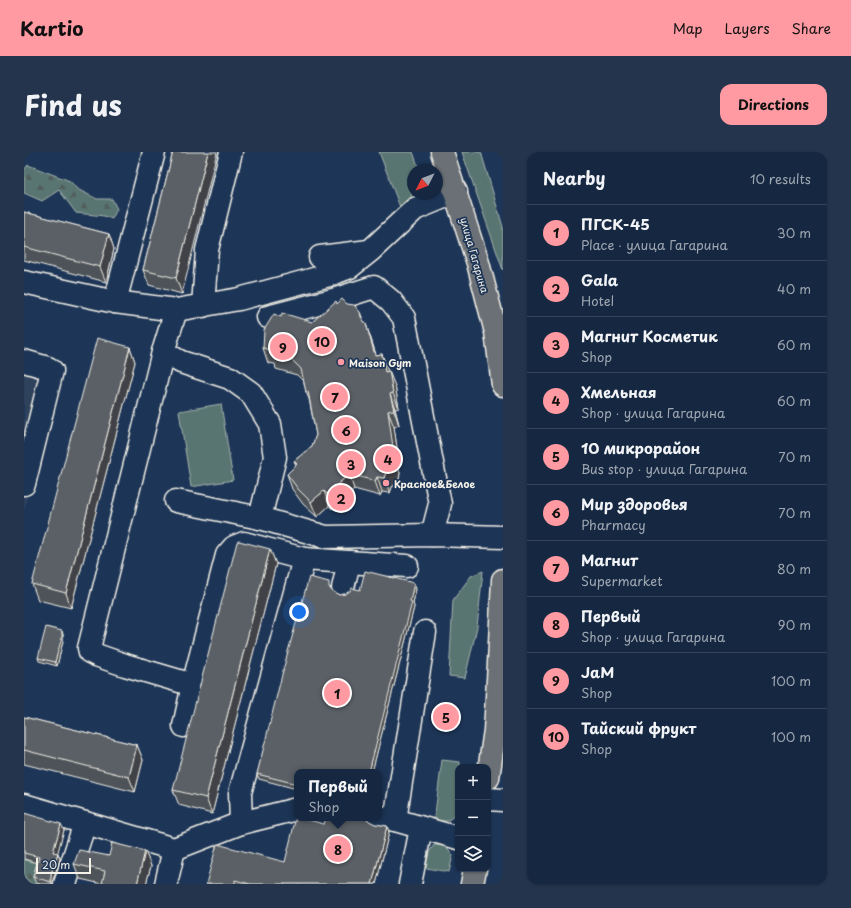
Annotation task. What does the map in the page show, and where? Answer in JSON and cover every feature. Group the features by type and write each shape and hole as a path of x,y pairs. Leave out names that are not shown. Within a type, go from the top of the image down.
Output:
{"main road":[{"name":"улица Гагарина","path":"442,152 478,263 496,332 503,385"},
{"path":"490,764 495,730 503,591"},
{"path":"472,884 474,872"}],"street":[{"path":"115,302 154,152"},
{"path":"203,306 207,250 231,152"},
{"path":"24,282 115,302 176,310 239,299 325,266 350,267 370,251 415,209 456,192"},
{"path":"325,266 333,300"},
{"path":"268,317 333,300 374,287 391,301 404,318 440,504 432,534"},
{"path":"176,310 163,352 89,648 90,652 96,655 193,685"},
{"path":"163,352 181,362 230,378 251,393 270,424 275,457 260,518"},
{"path":"24,361 48,368 52,371 24,484"},
{"path":"176,501 260,518 326,537 432,534 503,536"},
{"path":"184,726 193,685 227,555 234,547 244,543 304,559 407,566"},
{"path":"241,823 240,793 304,559"},
{"path":"343,588 349,562"},
{"path":"425,632 387,818 455,837"},
{"path":"491,799 503,800"},
{"path":"24,805 174,849 241,823 294,810"},
{"path":"65,884 85,823"},
{"path":"410,884 421,828"},
{"path":"166,884 174,849"}],"shaded area":[{"path":"24,356 59,367 24,510"}],"green space":[{"path":"379,152 413,152 417,164 407,164 407,200 410,200 400,207"},
{"path":"462,152 481,152 503,227 503,270"},
{"path":"28,165 70,181 77,189 97,199 112,199 117,209 112,219 104,216 76,213 59,190 42,201 24,193 24,170"},
{"path":"221,404 233,480 191,487 179,411"},
{"path":"483,571 477,627 465,678 449,676 453,600 471,576"},
{"path":"442,760 460,762 460,764 455,764 455,815 447,821 434,821"},
{"path":"434,845 445,845 453,855 449,872 426,868 429,852"},
{"path":"24,859 41,864 40,884 30,884 26,878 24,879"}],"building":[{"path":"173,152 208,152 176,278 143,270"},
{"path":"24,212 109,234 100,267 24,247"},
{"path":"342,299 347,304 354,305 360,312 361,317 366,324 375,355 382,354 385,372 389,371 393,393 390,394 394,410 388,411 394,464 391,469 386,472 384,478 377,477 375,481 349,474 327,494 324,491 311,502 298,489 287,474 297,464 294,461 312,446 316,435 308,391 306,392 301,369 292,360 271,354 272,350 263,348 264,330 274,314 281,317 282,313 312,322 336,301 337,304"},
{"path":"97,338 130,347 66,593 32,584"},
{"path":"239,541 270,549 206,798 173,790 237,542"},
{"path":"365,571 414,583 410,601 412,602 370,769 294,769 294,783 257,774 287,655 309,577 329,582 329,587 332,591 339,595 345,594 352,588 360,590"},
{"path":"46,627 62,631 62,637 55,662 38,658"},
{"path":"24,717 137,745 129,777 24,750"},
{"path":"24,813 61,824 53,852 58,853 51,874 51,882 33,877 39,857 24,853"},
{"path":"295,821 312,821 324,824 325,821 369,821 375,824 387,826 372,884 250,884 235,880 235,884 206,884 217,844 285,862"},
{"path":"112,843 145,851 137,884 102,884 105,871 74,864 79,850 109,856"}],"place":[{"name":"Тайский фрукт","path":"322,341"},
{"name":"JaM","path":"283,347"},
{"name":"Maison Gym","path":"341,362"},
{"name":"Магнит","path":"335,397"},
{"name":"Мир здоровья","path":"346,430"},
{"name":"Хмельная","path":"388,459"},
{"name":"Магнит Косметик","path":"351,464"},
{"name":"Красное&Белое","path":"386,483"},
{"name":"Gala","path":"341,498"},
{"name":"ПГСК-45","path":"337,693"},
{"name":"10 микрорайон","path":"446,717"},
{"name":"Первый","path":"338,849"}]}
